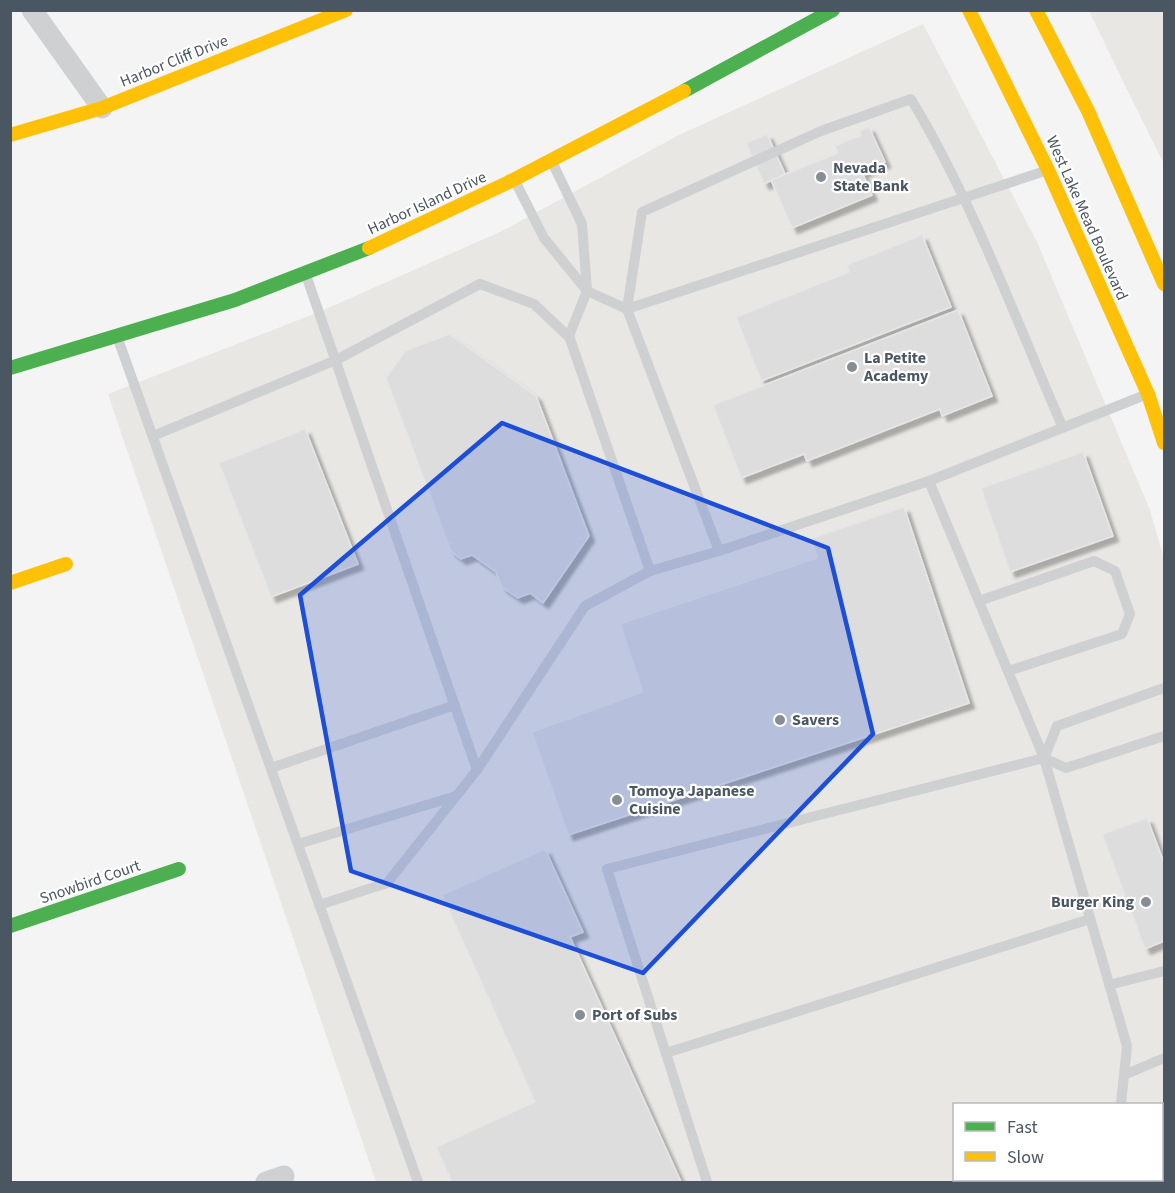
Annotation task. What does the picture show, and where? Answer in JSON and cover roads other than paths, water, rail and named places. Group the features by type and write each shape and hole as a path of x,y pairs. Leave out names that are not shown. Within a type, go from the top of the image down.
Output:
{"street":[{"path":"32,10 102,108"},
{"name":"Harbor Cliff Drive","path":"10,135 102,108 346,10"},
{"name":"Harbor Island Drive","path":"10,368 214,307 306,274 395,237 552,162 833,10"},
{"name":"West Lake Mead Boulevard","path":"969,10 1048,170 1148,394 1164,443"},
{"path":"1036,10 1088,111 1164,284"},
{"path":"10,583 66,564"},
{"name":"Snowbird Court","path":"10,926 179,869"}],"lane":[{"path":"719,551 627,309 642,212 821,131 911,99 928,127 963,199 1063,428"},
{"path":"552,162 582,224 587,291 570,338"},
{"path":"514,180 544,237 587,291 627,309 1048,170"},
{"path":"306,274 477,770"},
{"path":"153,436 336,360 480,284 534,304 570,338 650,572"},
{"path":"117,336 418,1182"},
{"path":"319,905 387,883 477,770 585,606 650,572 929,481 1148,394"},
{"path":"929,481 1044,758 1127,1046 1121,1103"},
{"path":"979,601 1094,561 1115,571 1130,614 1122,634 1008,671"},
{"path":"1044,758 1057,726 1164,688"},
{"path":"271,768 455,705"},
{"path":"707,1182 607,869 1044,758 1066,768 1163,740"},
{"path":"298,844 456,796"},
{"path":"666,1053 1090,919"},
{"path":"1109,985 1164,971"},
{"path":"1124,1075 1164,1058"}],"place":[{"name":"Nevada State Bank","path":"821,177"},
{"name":"La Petite Academy","path":"852,367"},
{"name":"Savers","path":"780,720"},
{"name":"Tomoya Japanese Cuisine","path":"617,800"},
{"name":"Burger King","path":"1146,902"},
{"name":"Port of Subs","path":"580,1015"}]}
